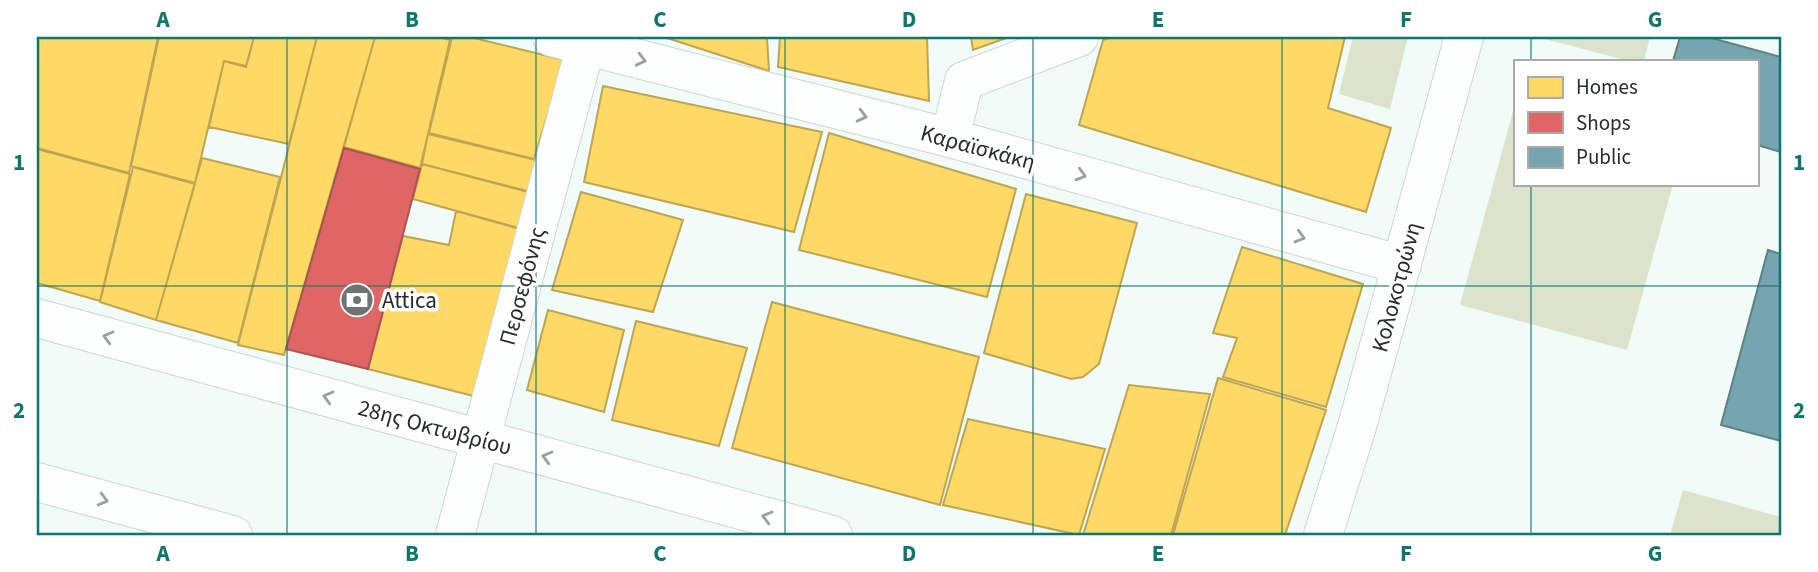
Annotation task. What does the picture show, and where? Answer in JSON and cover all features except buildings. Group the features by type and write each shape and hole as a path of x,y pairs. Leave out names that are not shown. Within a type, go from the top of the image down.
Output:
{"street":[{"path":"950,138 964,81 1079,37"},
{"name":"Κολοκοτρώνη","path":"1323,535 1358,423 1464,37"},
{"name":"Καραϊσκάκη","path":"575,40 950,138 1402,265"},
{"name":"Περσεφόνης","path":"455,535 481,439 575,40"},
{"name":"28ης Οκτωβρίου","path":"37,318 833,535"},
{"path":"37,482 233,535"}],"green space":[{"path":"1353,37 1408,37 1390,109 1339,94"},
{"path":"1537,37 1650,37 1644,60 1625,60"},
{"path":"1514,108 1514,186 1672,186 1627,350 1460,305"},
{"path":"1683,490 1781,517 1781,535 1670,535"}],"place":[{"name":"Attica","path":"357,300"}]}
